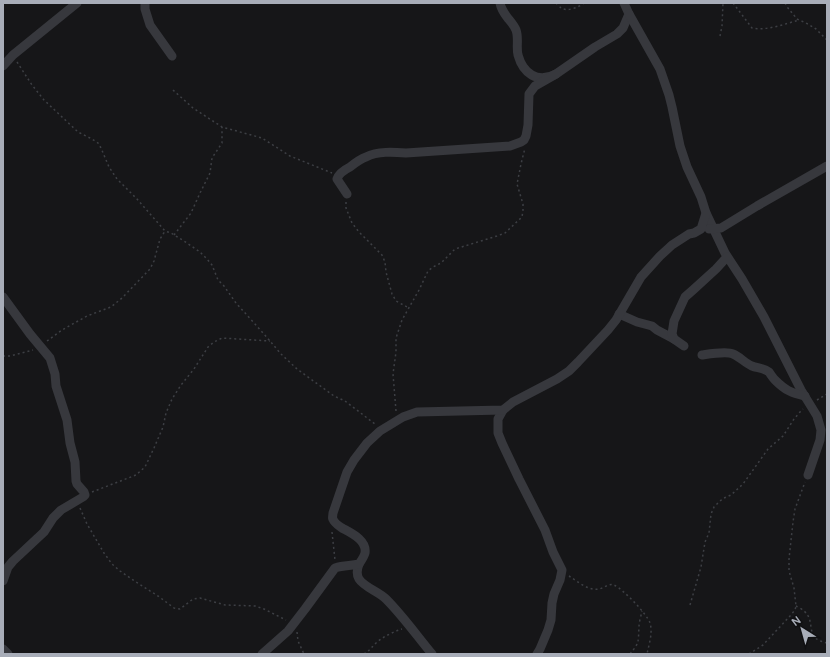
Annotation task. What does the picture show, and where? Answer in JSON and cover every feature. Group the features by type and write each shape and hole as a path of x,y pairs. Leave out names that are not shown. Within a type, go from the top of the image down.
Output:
{"street":[{"path":"3,66 13,55 77,3"},
{"path":"145,3 145,9 150,25 172,56"},
{"path":"500,3 506,17 516,29 518,37 517,54 521,64 530,74 537,77 544,78 556,74"},
{"path":"624,3 660,70 672,107 680,146 687,167 721,246 742,278 764,317 804,396 817,416 821,430 820,440 808,475"},
{"path":"347,194 337,179 340,173 370,155 392,152 406,153 510,146 521,142 526,136 530,94 535,86 556,74 594,47 617,34 623,28 629,14"},
{"path":"537,654 551,620 552,603 562,570 552,552 545,530 498,433 498,419 503,410 513,402 557,379 568,371 608,330 641,277 672,245 701,229 721,228 751,209 827,166"},
{"path":"701,229 706,213"},
{"path":"674,338 672,334 674,321 685,297 727,257"},
{"path":"3,297 22,324 50,358 55,374 56,386 67,420 70,443 75,462 76,481 85,494 83,497 61,510 53,518 44,532 8,567 3,581"},
{"path":"619,314 637,322 652,326 674,338 684,346"},
{"path":"702,355 714,353 735,354 746,363 766,370 770,373 774,380 788,391 804,396"},
{"path":"432,654 395,609 384,598 358,578 356,572 365,552 364,547 361,541 337,525 333,520 333,513 347,472 354,460 367,443 398,419 417,412 503,410"},
{"path":"262,654 288,631 335,568 342,565 359,564"},
{"path":"3,649 8,654"}],"path":[{"path":"556,3 565,9 574,8 584,3"},
{"path":"720,36 723,3"},
{"path":"733,3 752,28 764,29 799,20"},
{"path":"785,3 793,15 799,20 812,26 827,40"},
{"path":"13,55 32,85 44,100 78,132 98,143 109,167 117,178 165,231 174,235 200,252 207,259 212,265 218,280 236,303 281,354 297,369 334,396 345,401 382,430"},
{"path":"173,90 193,108 222,126 262,138 290,156 331,172 337,179"},
{"path":"174,235 190,213 210,173 212,158 222,143 222,126"},
{"path":"398,419 395,403 393,374 396,338 402,320 428,271 446,259 455,249 497,236 505,232 522,217 523,204 517,184 520,164 524,154 526,136"},
{"path":"347,194 346,208 352,224 382,256 385,262 392,294 396,301 409,308"},
{"path":"3,356 10,356 35,349 62,330 87,316 111,307 122,298 150,269 154,261 160,239 165,231"},
{"path":"85,494 100,490 136,475 144,467 154,448 172,399 211,344 222,338 271,342"},
{"path":"690,605 701,567 705,542 709,533 714,507 743,484 768,449 783,436 800,412 827,394"},
{"path":"749,654 763,645 790,616 796,606 794,588 789,571 789,559 795,509 808,475"},
{"path":"77,500 87,524 112,564 174,608 180,608 193,599 200,598 225,605 255,606 264,609 285,620 295,622 298,641 304,654"},
{"path":"333,520 332,526 335,568"},
{"path":"562,570 566,574 590,588 601,589 610,584 624,593 642,611 650,622 651,632 648,654"},
{"path":"796,606 805,611 808,616 815,638 827,643"},
{"path":"630,654 638,643 638,626 642,611"},
{"path":"364,654 384,637 410,626"}]}
